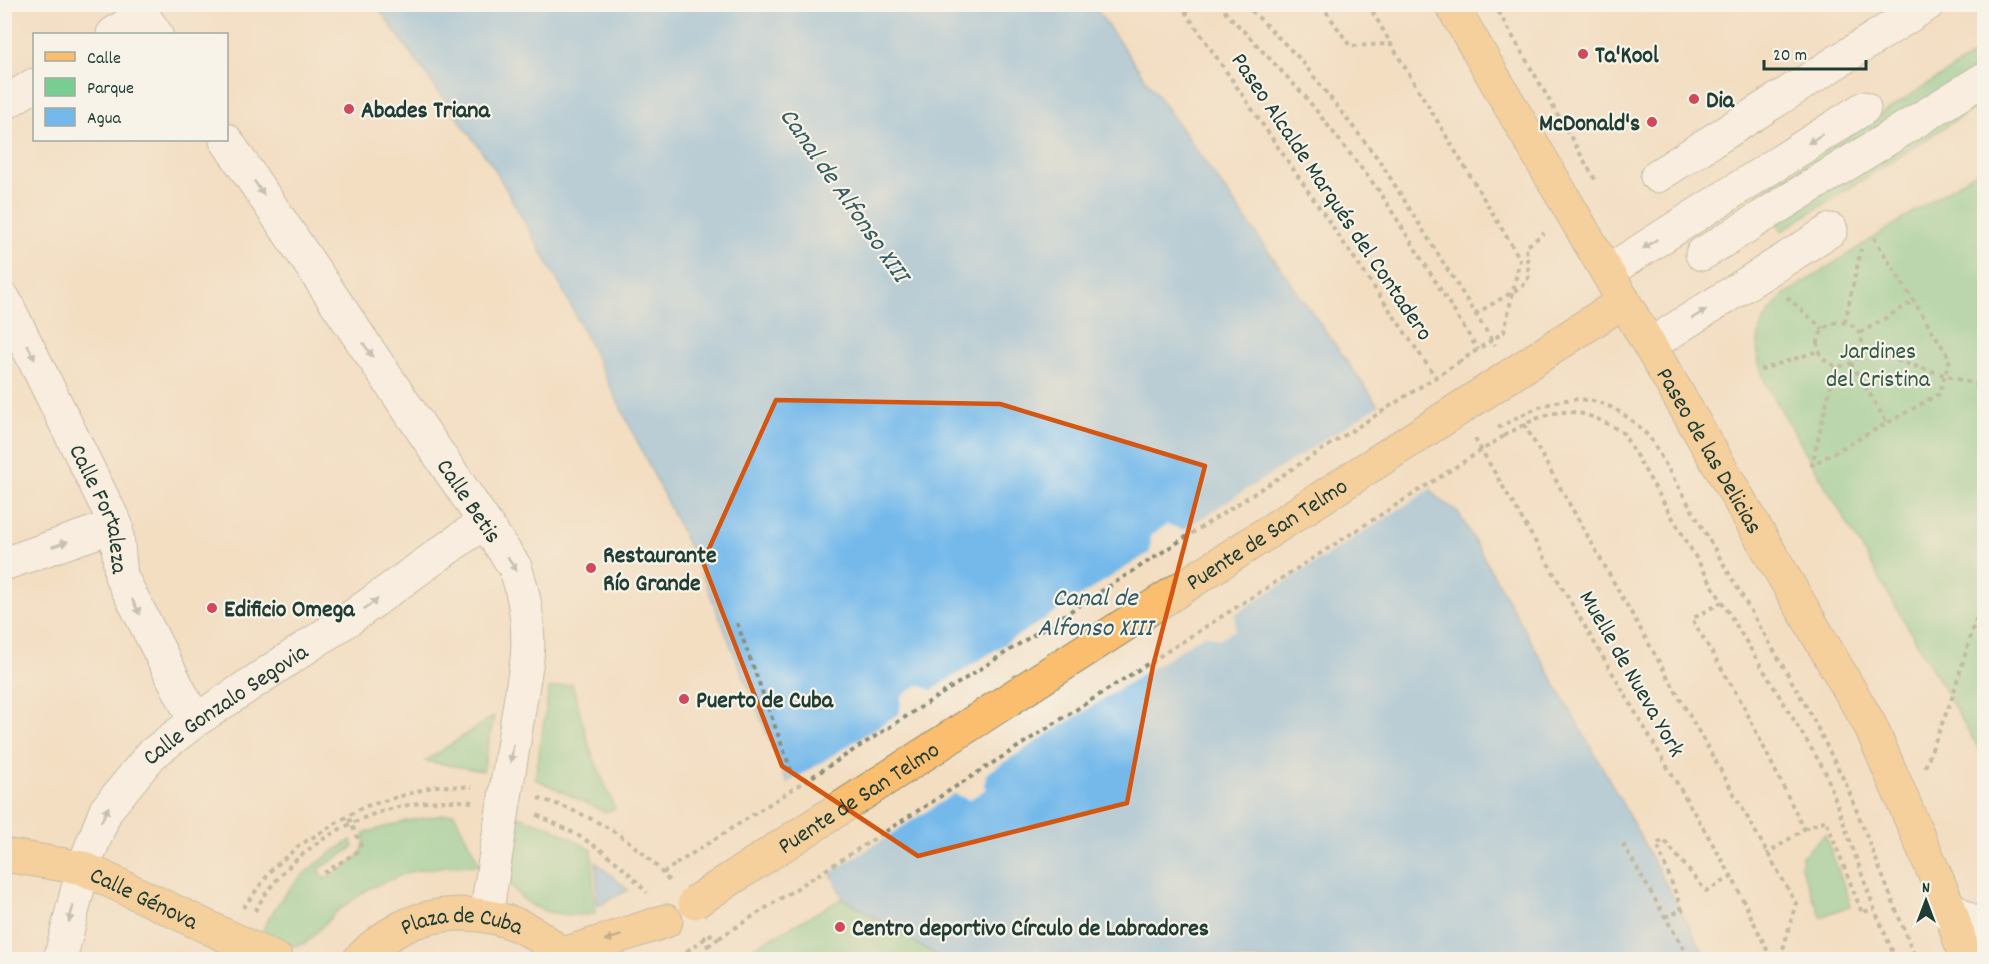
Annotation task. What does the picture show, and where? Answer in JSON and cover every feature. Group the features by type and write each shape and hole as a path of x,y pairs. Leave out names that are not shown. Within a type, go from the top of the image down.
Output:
{"main road":[{"name":"Paseo de las Delicias","path":"1451,4 1870,725 1949,907 1978,960"},
{"name":"Puente de San Telmo","path":"563,957 666,921 1624,301"},
{"name":"Calle Génova","path":"4,855 83,868 278,960"},
{"name":"Paseo de las Delicias","path":"1949,907 1966,960"},
{"name":"Plaza de Cuba","path":"359,960 376,943 400,928 428,918 457,914 486,916 514,924 538,937 563,957"},
{"name":"Puente de San Telmo","path":"630,960 666,921"}],"street":[{"path":"1658,176 1929,4"},
{"path":"115,33 144,18"},
{"path":"1702,254 1984,79"},
{"path":"4,104 33,86"},
{"path":"1607,272 1864,108"},
{"name":"Calle Betis","path":"227,141 515,567 528,613 527,659 486,916"},
{"path":"1650,345 1831,230"},
{"name":"Calle Fortaleza","path":"4,299 116,525 121,576 195,721"},
{"name":"Calle Gonzalo Segovia","path":"60,960 83,868 106,810 151,755 195,721 349,620 484,522"},
{"path":"4,564 116,525"},
{"path":"1949,907 1984,930"}],"path":[{"name":"Paseo Alcalde Marqués del Contadero","path":"1180,4 1443,388"},
{"path":"1218,4 1304,95 1380,192 1478,350"},
{"path":"1245,4 1300,60 1379,160 1533,407"},
{"path":"1321,4 1350,46 1391,44"},
{"path":"663,873 1504,332 1520,259 1368,4"},
{"path":"1494,4 1601,189"},
{"path":"1835,366 1812,465 1939,394 1945,376 1950,359 1874,238"},
{"path":"1475,314 1523,286 1529,276 1526,247 1532,241"},
{"path":"1845,322 1861,246"},
{"path":"1784,294 1823,329"},
{"path":"1860,333 1914,301"},
{"path":"1833,322 1845,322 1860,333 1861,350 1851,363 1835,366 1825,361 1818,351 1817,339 1823,329 1833,322"},
{"path":"1861,350 1984,387"},
{"path":"1760,370 1818,351"},
{"path":"1851,363 1887,423"},
{"path":"1498,428 1533,407 1574,398 1608,405 1631,417 1650,438 1808,709 1836,763 1869,837 1916,960"},
{"path":"708,946 1504,436 1543,415 1575,411 1600,418 1623,433 1825,771 1874,908 1896,960"},
{"path":"1524,424 1796,903 1780,960"},
{"name":"Muelle de Nueva York","path":"1475,438 1731,877 1772,960"},
{"path":"1905,806 1934,749 1984,593"},
{"path":"1722,602 1692,619 1742,703 1804,829"},
{"path":"736,623 791,770"},
{"path":"238,941 263,897 283,872 309,850 351,824 409,803 452,800 530,811 594,844 620,862 666,921 687,951 690,960"},
{"path":"324,873 357,852 361,845 348,816"},
{"path":"1767,854 1804,829 1826,820 1862,913 1874,908"},
{"path":"1665,917 1682,910 1657,844 1664,840 1706,891 1731,877"},
{"path":"1623,844 1690,960"},
{"path":"687,951 716,932"}],"highlighted area":[{"path":"776,400 1000,404 1205,466 1153,666 1127,803 918,856 782,766 703,562"}],"green space":[{"path":"1984,48 1984,102 1782,231 1758,193"},
{"name":"Jardines del Cristina","path":"1984,167 1984,758 1766,384 1758,359 1758,347 1762,326 1784,295"},
{"path":"572,684 590,749 615,809 605,812 535,779 549,689"},
{"path":"494,716 483,771 425,761"},
{"path":"454,813 480,865 445,866 409,872 370,888 335,913 306,943 294,946 260,935 279,903 298,880 308,870 351,840 354,847 319,869 325,879 354,861 363,849 364,833 406,821"},
{"path":"511,814 549,826 592,850 595,914 572,915 549,912 528,903 519,895 506,876 506,851"},
{"path":"1825,834 1851,905 1821,917 1801,868 1802,856"},
{"name":"Centro deportivo Círculo de Labradores","path":"843,898 942,959 740,960 738,956"}],"water":[{"name":"Canal de Alfonso XIII","path":"376,5 1093,5 1373,398 1436,497 1458,512 1605,772 1707,959 942,959 843,898 787,783 699,567 564,292 494,168"},
{"path":"596,862 628,890 598,906"}],"pier":[{"path":"1381,404 1434,487 1235,614 1235,630 1219,639 1205,634 986,774 985,790 969,800 954,794 827,875 785,785 900,713 901,696 918,685 932,690 1150,552 1151,536 1167,524 1183,530"}],"place":[{"name":"Ta'Kool","path":"1583,54"},
{"name":"Dia","path":"1694,99"},
{"name":"Abades Triana","path":"349,109"},
{"name":"McDonald's","path":"1652,122"},
{"name":"Restaurante Río Grande","path":"591,568"},
{"name":"Edificio Omega","path":"212,608"},
{"name":"Puerto de Cuba","path":"684,699"},
{"name":"Centro deportivo Círculo de Labradores","path":"840,927"}]}
